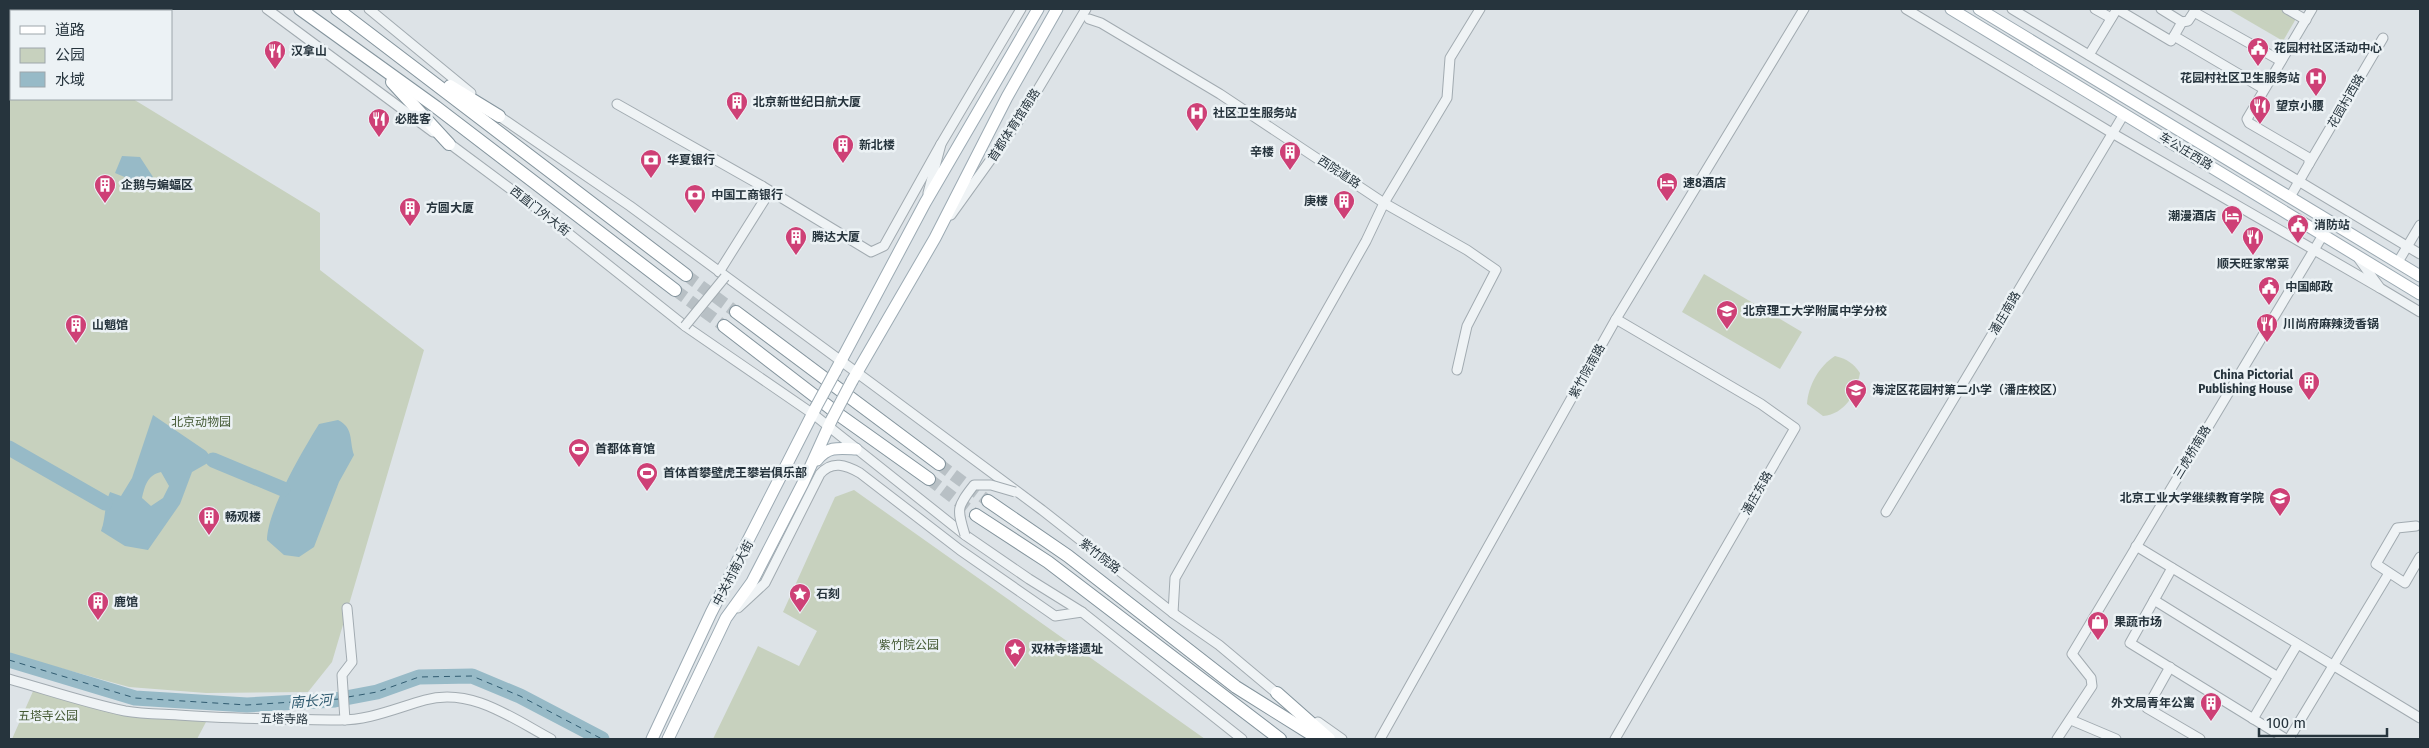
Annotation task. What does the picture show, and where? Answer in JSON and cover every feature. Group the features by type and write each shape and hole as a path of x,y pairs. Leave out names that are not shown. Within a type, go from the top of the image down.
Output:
{"highway":[{"name":"西直门外大街","path":"300,9 372,60 675,290"},
{"path":"337,9 387,45 686,275"},
{"path":"387,45 499,116"},
{"path":"372,60 449,144"},
{"path":"736,312 939,464"},
{"path":"724,326 834,421 929,479"},
{"name":"紫竹院路","path":"988,501 1068,556 1236,687 1319,739"},
{"path":"976,515 1048,562 1280,739"},
{"path":"1278,694 1329,739"}],"main road":[{"path":"840,360 924,203 1038,9"},
{"name":"首都体育馆南路","path":"834,421 854,377 935,238 1007,97 1057,9"},
{"name":"车公庄西路","path":"1951,9 2420,294"},
{"name":"车公庄西路","path":"1978,9 2420,276"},
{"name":"中关村南大街","path":"654,736 711,614 840,360"},
{"name":"中关村南大街","path":"668,739 726,618 752,582 834,421"},
{"path":"803,483 824,451 833,448 856,449"}],"street":[{"name":"西直门外大街","path":"266,9 373,90 544,214 685,326 814,411 834,421"},
{"path":"368,9 499,116 630,206 840,360"},
{"path":"617,104 762,186 871,252 884,246 941,144 1021,9"},
{"name":"首都体育馆南路","path":"935,238 1022,116 1086,9"},
{"path":"1173,613 1175,578 1366,241 1384,203 1447,98 1450,58 1480,9"},
{"name":"紫竹院南路","path":"1380,739 1616,319 1804,9"},
{"path":"1906,9 2112,134 2420,312"},
{"path":"2012,9 2420,254"},
{"path":"2095,9 2111,18"},
{"path":"2089,55 2117,9 2171,41 2182,22"},
{"path":"2161,9 2182,22 2188,21 2195,10 2280,61"},
{"path":"2287,9 2306,20"},
{"path":"2309,164 2309,158 2249,123 2247,119 2312,9"},
{"name":"西院道路","path":"1089,19 1101,24 1220,94 1384,203 1467,250 1496,270 1467,326 1456,370"},
{"path":"2174,36 2264,90"},
{"name":"花园村西路","path":"2290,197 2383,38"},
{"name":"潘庄南路","path":"1886,512 2124,114"},
{"path":"924,203 941,144"},
{"path":"685,326 722,274 765,199 762,186"},
{"path":"2398,262 2420,225"},
{"name":"三虎桥南路","path":"2071,720 2092,686 2091,678 2072,654 2322,234"},
{"path":"2355,255 2380,288"},
{"name":"潘庄东路","path":"1615,739 1794,428 1761,404 1616,319"},
{"name":"紫竹院路","path":"840,360 854,377 1042,510 1173,613 1219,645 1278,694 1342,739"},
{"path":"834,421 856,449 965,535 1029,580 1082,612 1242,739"},
{"path":"726,618 765,583 820,474 826,467 835,465 846,465 860,473 960,550 1055,616 1082,612"},
{"path":"965,535 958,511 963,499 974,485 991,485 1015,492"},
{"path":"2419,526 2397,528 2376,564 2405,583 2420,557"},
{"path":"2136,546 2297,645 2419,715"},
{"path":"2172,568 2130,642 2288,739 2334,667 2389,573"},
{"path":"2154,600 2278,677"},
{"path":"345,720 342,675 352,662 346,608"},
{"path":"2253,719 2297,645"},
{"path":"2170,667 2147,708 2200,739"},
{"name":"五塔寺路","path":"9,678 65,696 127,711 238,718 345,720 382,714 427,699 447,697 470,698 491,706 551,739"},
{"path":"2057,739 2071,720 2116,739"},
{"path":"2094,729 2097,739"}],"green space":[{"path":"2228,9 2283,9 2297,17 2283,41"},
{"name":"北京动物园","path":"9,22 10,100 135,100 320,213 320,270 424,350 332,662 308,692 206,693 129,687 9,654"},
{"path":"1704,274 1802,332 1780,369 1682,312"},
{"path":"1835,356 1849,362 1860,373 1856,388 1848,402 1838,411 1823,416 1807,404 1808,397 1815,377 1824,365"},
{"name":"紫竹院公园","path":"854,490 1205,739 713,739 758,646 799,666 817,631 783,612 835,497"},
{"name":"五塔寺公园","path":"34,689 124,713 206,722 197,739 12,739"}],"water":[{"path":"122,156 140,157 153,177 138,189 127,178 115,173"},
{"path":"153,415 206,451 213,460 192,472 180,504 148,550 125,546 101,531 110,492 121,496 132,478","holes":["161,472 169,486 163,498 151,506 142,498 147,482 156,473"]},
{"path":"338,420 349,431 354,455 339,482 314,547 299,557 284,555 267,540 279,497 319,424"}],"waterway":[{"path":"9,448 105,503"},
{"path":"213,460 283,489"},
{"name":"南长河","path":"9,660 135,698 247,705 335,700 377,692 419,677 472,676 520,696 602,739"}],"ferry route":[{"path":"9,660 135,698 247,705 339,699"},
{"path":"348,697 377,692 419,677 472,676 520,696 602,739"}],"tunnel":[{"path":"686,275 736,312"},
{"path":"675,290 724,326"},
{"path":"939,464 988,501"},
{"path":"929,479 976,515"}],"place":[{"name":"花园村社区活动中心","path":"2258,67"},
{"name":"汉拿山","path":"275,70"},
{"name":"花园村社区卫生服务站","path":"2316,97"},
{"name":"北京新世纪日航大厦","path":"737,121"},
{"name":"望京小腰","path":"2260,125"},
{"name":"社区卫生服务站","path":"1197,132"},
{"name":"必胜客","path":"379,138"},
{"name":"新北楼","path":"843,164"},
{"name":"辛楼","path":"1290,171"},
{"name":"华夏银行","path":"651,179"},
{"name":"速8酒店","path":"1667,202"},
{"name":"企鹅与蝙蝠区","path":"105,204"},
{"name":"中国工商银行","path":"695,214"},
{"name":"庚楼","path":"1344,220"},
{"name":"方圆大厦","path":"410,227"},
{"name":"潮漫酒店","path":"2232,235"},
{"name":"消防站","path":"2298,244"},
{"name":"腾达大厦","path":"796,256"},
{"name":"顺天旺家常菜","path":"2253,256"},
{"name":"中国邮政","path":"2269,306"},
{"name":"北京理工大学附属中学分校","path":"1727,330"},
{"name":"川尚府麻辣烫香锅","path":"2267,343"},
{"name":"山魈馆","path":"76,344"},
{"name":"China Pictorial Publishing House","path":"2309,401"},
{"name":"海淀区花园村第二小学（潘庄校区）","path":"1856,409"},
{"name":"首都体育馆","path":"579,468"},
{"name":"首体首攀壁虎王攀岩俱乐部","path":"647,492"},
{"name":"北京工业大学继续教育学院","path":"2280,517"},
{"name":"畅观楼","path":"209,536"},
{"name":"石刻","path":"800,613"},
{"name":"鹿馆","path":"98,621"},
{"name":"果蔬市场","path":"2098,641"},
{"name":"双林寺塔遗址","path":"1015,668"},
{"name":"外文局青年公寓","path":"2211,722"}]}
